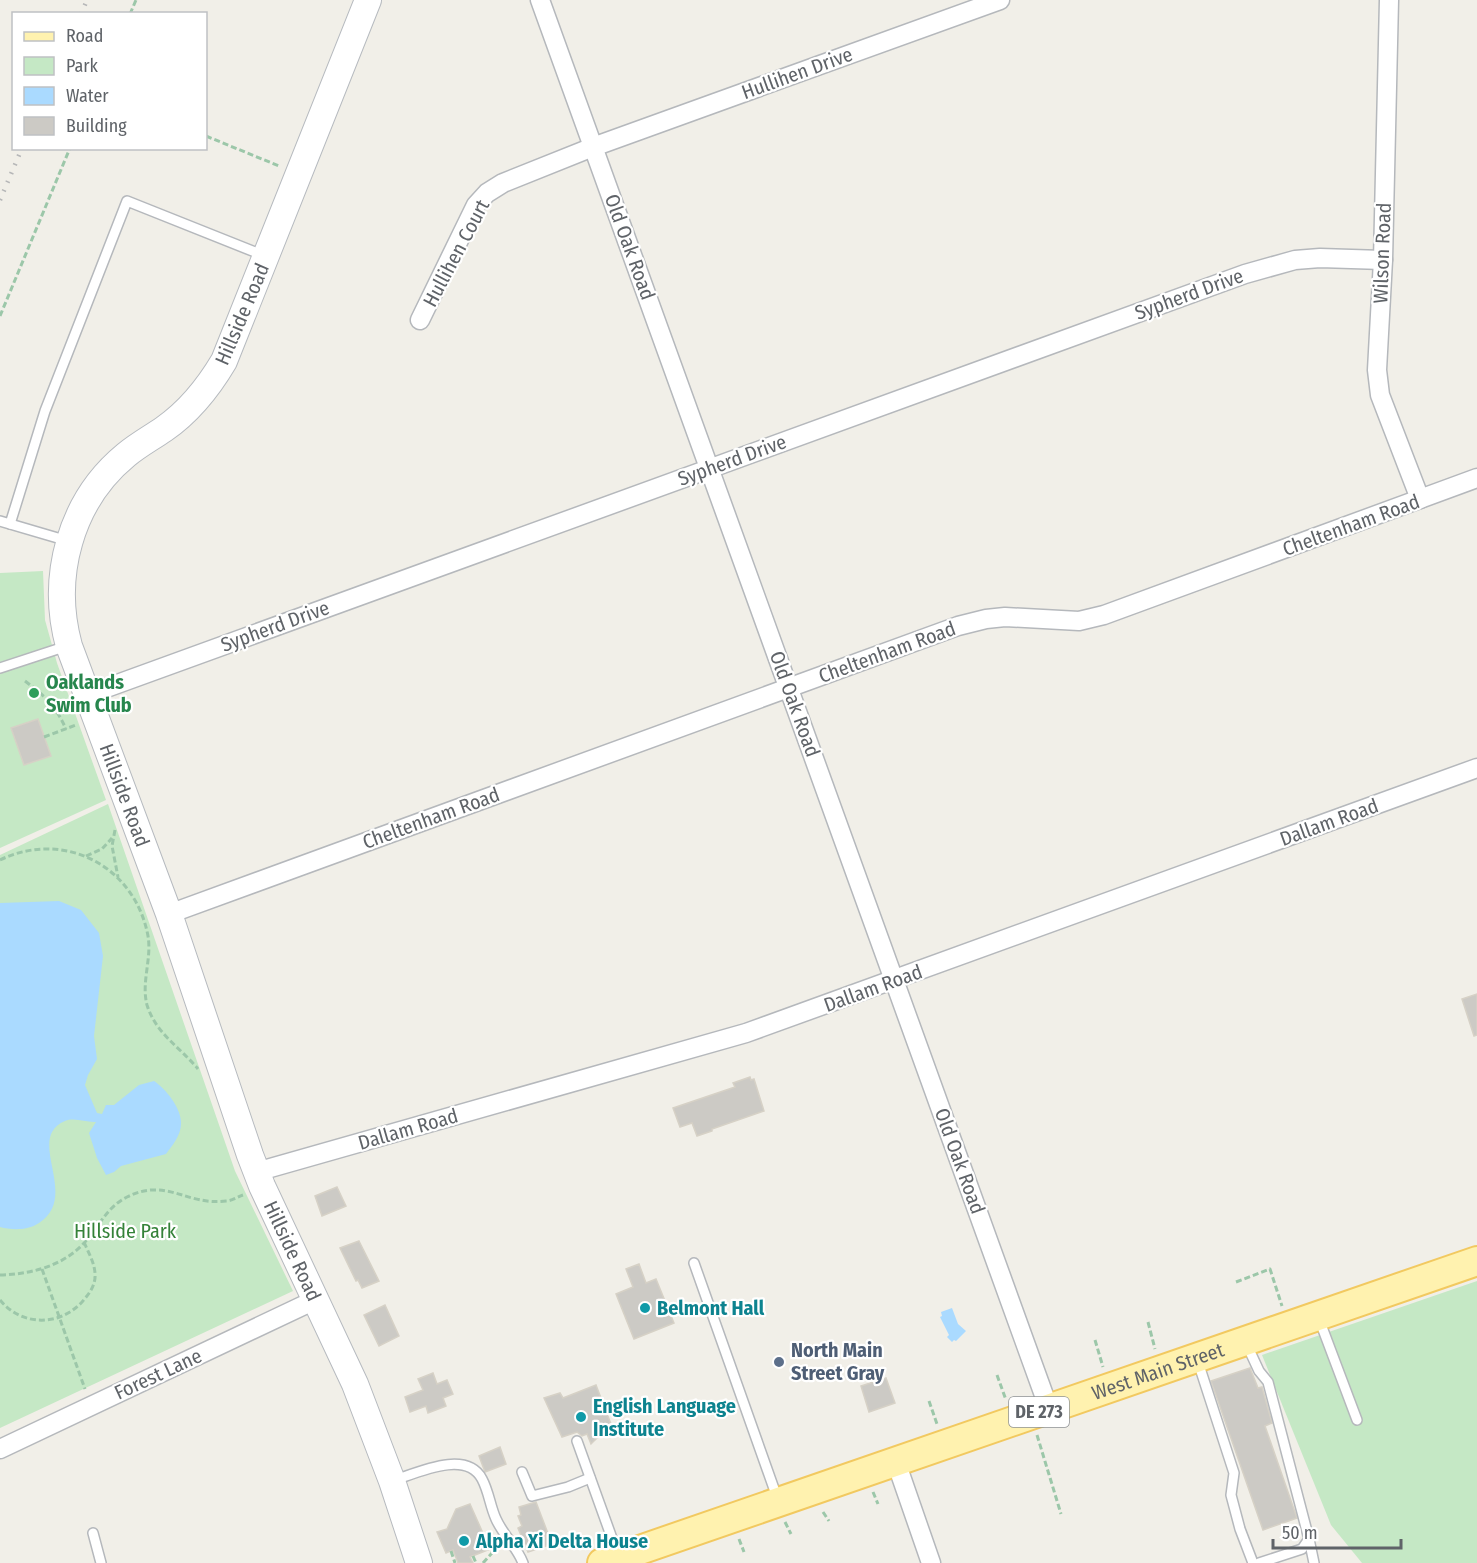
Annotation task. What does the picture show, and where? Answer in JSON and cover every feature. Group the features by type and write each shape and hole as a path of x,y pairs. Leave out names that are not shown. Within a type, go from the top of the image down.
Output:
{"main road":[{"name":"West Main Street","path":"610,1560 781,1510 896,1462 1042,1420 1196,1358 1477,1261"}],"street":[{"name":"Old Oak Road","path":"540,0 894,980 1042,1420"},
{"name":"Hullihen Drive","path":"593,147 1000,0"},
{"name":"Wilson Road","path":"1389,0 1383,260 1377,370 1380,395 1420,499"},
{"name":"Hillside Road","path":"367,3 224,361 209,386 182,415 132,450 111,468 84,505 69,541 63,570 62,600 69,646 169,914 253,1182 317,1299 355,1384 392,1481 419,1563"},
{"name":"Hullihen Court","path":"420,320 476,205 487,193 502,183 593,147"},
{"name":"Sypherd Drive","path":"87,694 1270,266 1295,260 1320,258 1383,260"},
{"name":"Cheltenham Road","path":"169,914 958,626 986,618 1079,621 1104,615 1477,478"},
{"name":"Dallam Road","path":"253,1182 728,1039 1477,768"},
{"name":"Forest Lane","path":"0,1449 317,1299"},
{"path":"896,1462 931,1563"}],"lane":[{"path":"10,524 45,411 127,201 266,257"},
{"path":"0,521 69,541"},
{"path":"0,668 69,646"},
{"path":"694,1263 781,1510"},
{"path":"1317,1316 1357,1420"},
{"path":"1245,1341 1259,1371 1268,1382 1314,1563"},
{"path":"1196,1358 1234,1473 1231,1495 1240,1529 1253,1563"},
{"path":"577,1440 590,1478 610,1560"},
{"path":"392,1481 443,1466 458,1463 468,1465 478,1472 496,1520 523,1563"},
{"path":"522,1472 532,1496 568,1487 590,1478"},
{"path":"93,1533 101,1563"},
{"path":"1259,1563 1302,1549 1309,1539"}],"path":[{"path":"207,136 285,168"},
{"path":"0,316 69,150"},
{"path":"25,681 50,700 66,729"},
{"path":"44,738 83,722"},
{"path":"115,828 113,852 118,878 137,907 148,936 150,954 145,988 147,1003 160,1032 186,1054 204,1076"},
{"path":"85,856 102,849 113,837"},
{"path":"0,860 18,851 54,849 85,856 118,878"},
{"path":"0,1275 20,1274 42,1269 66,1257 84,1242 114,1205 128,1196 153,1189 167,1189 206,1202 228,1201 253,1182"},
{"path":"0,1300 8,1310 34,1321 59,1318 77,1307 91,1292 95,1280 94,1264 84,1242"},
{"path":"42,1269 86,1392"},
{"path":"1236,1282 1270,1269 1284,1313"},
{"path":"1148,1322 1157,1356"},
{"path":"1095,1340 1105,1374"},
{"path":"998,1375 1008,1407"},
{"path":"929,1401 940,1431"},
{"path":"1042,1420 1061,1514"},
{"path":"871,1488 878,1504"},
{"path":"781,1510 791,1534"},
{"path":"821,1510 829,1521"},
{"path":"483,1563 492,1553 501,1529"},
{"path":"737,1535 744,1551"},
{"path":"451,1551 455,1563"},
{"path":"473,1556 476,1563"}],"green space":[{"name":"Oaklands Swim Club","path":"43,571 45,620 57,663 106,800 0,848 0,573"},
{"name":"Hillside Park","path":"108,804 235,1171 293,1291 0,1428 0,855"},
{"path":"1477,1281 1477,1563 1362,1563 1331,1525 1262,1355"}],"water":[{"path":"59,901 81,910 99,933 103,956 94,1036 97,1059 85,1085 97,1113 102,1114 106,1105 114,1105 139,1085 154,1081 168,1094 176,1106 181,1118 181,1128 166,1154 121,1166 106,1175 97,1158 89,1133 96,1122 65,1121 54,1129 50,1140 55,1198 50,1212 39,1223 29,1227 4,1228 0,1227 0,903"},
{"path":"952,1308 958,1324 966,1331 952,1342 947,1337 949,1335 940,1317 941,1312"}],"building":[{"path":"38,719 51,756 24,765 11,728"},
{"path":"1477,994 1477,1035 1474,1036 1462,999"},
{"path":"750,1077 751,1080 754,1079 764,1111 697,1136 692,1123 680,1127 673,1108 735,1087 733,1083"},
{"path":"337,1187 346,1206 322,1216 315,1196"},
{"path":"359,1241 379,1281 362,1288 358,1280 356,1281 340,1248"},
{"name":"Belmont Hall","path":"639,1264 646,1283 656,1279 674,1323 634,1339 616,1294 633,1287 626,1269"},
{"path":"385,1305 399,1336 379,1346 364,1315"},
{"path":"1250,1368 1258,1388 1262,1387 1272,1423 1265,1426 1297,1518 1263,1530 1211,1381"},
{"path":"433,1373 437,1384 447,1380 453,1394 443,1398 446,1406 428,1413 426,1406 410,1412 405,1397 423,1390 418,1379"},
{"path":"886,1378 895,1403 869,1412 861,1386"},
{"name":"English Language Institute","path":"596,1385 611,1424 591,1444 587,1434 582,1436 577,1432 562,1437 544,1398 560,1393 563,1398"},
{"path":"500,1447 506,1464 485,1472 479,1456"},
{"path":"536,1502 552,1544 528,1552 518,1528 522,1526 518,1516 521,1515 519,1507"},
{"name":"Alpha Xi Delta House","path":"470,1504 490,1549 470,1557 473,1563 458,1563 453,1550 446,1553 437,1532 447,1529 456,1509"}],"railway":[{"path":"82,12 87,0"},
{"path":"0,200 21,150"}],"place":[{"name":"Oaklands Swim Club","path":"34,693"},
{"name":"Belmont Hall","path":"645,1308"},
{"name":"North Main Street Gray","path":"779,1362"},
{"name":"English Language Institute","path":"581,1417"},
{"name":"Alpha Xi Delta House","path":"464,1541"}]}
